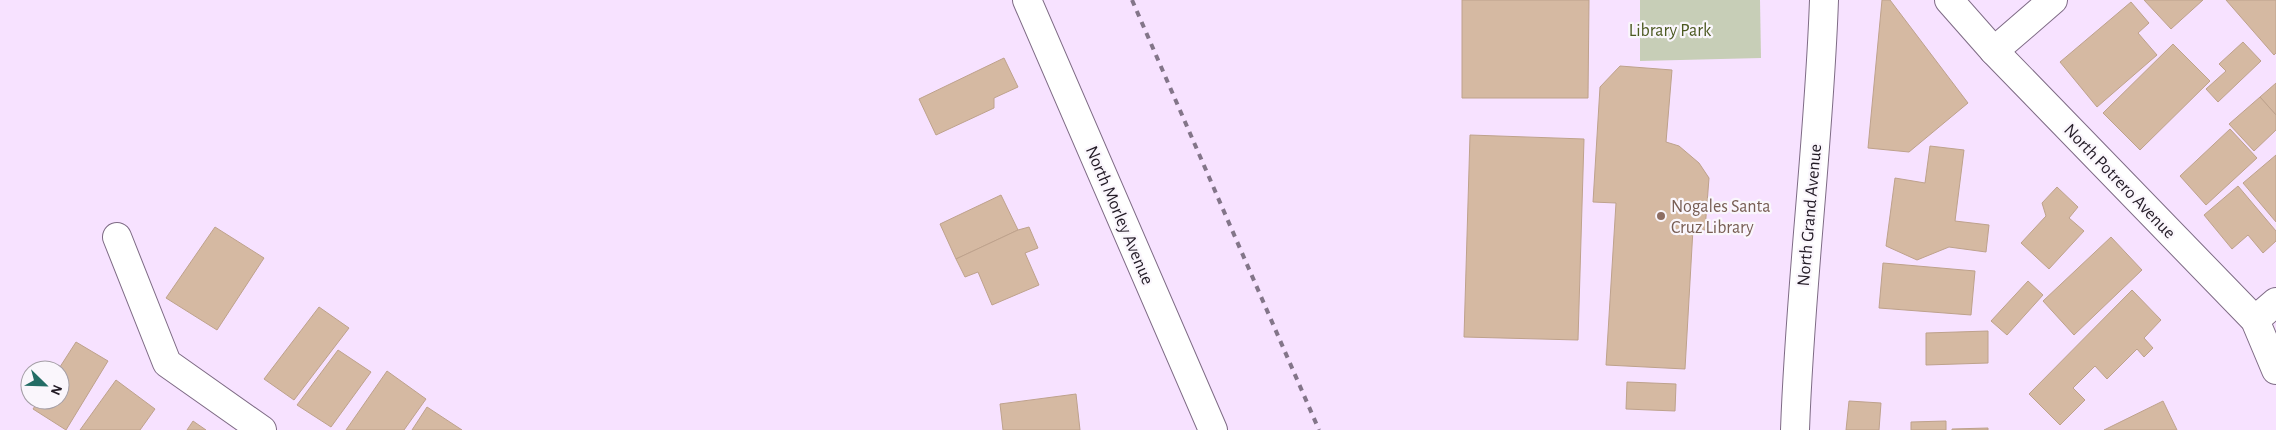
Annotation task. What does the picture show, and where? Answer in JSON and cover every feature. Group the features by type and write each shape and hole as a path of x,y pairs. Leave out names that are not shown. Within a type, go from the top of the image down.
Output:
{"street":[{"name":"North Morley Avenue","path":"1027,0 1213,430"},
{"name":"North Grand Avenue","path":"1795,430 1798,341 1822,63 1824,0"},
{"name":"North Potrero Avenue","path":"1949,0 1994,50 2255,320 2276,370"},
{"path":"1994,50 2053,0"},
{"path":"117,237 168,363 262,430"},
{"path":"2255,320 2276,302"}],"green space":[{"name":"Library Park","path":"1640,0 1760,0 1761,58 1640,61"}],"building":[{"path":"1462,0 1589,0 1588,98 1462,98"},
{"path":"1882,0 1890,0 1968,103 1909,152 1868,148"},
{"path":"2144,0 2203,0 2171,29"},
{"path":"2226,0 2276,0 2276,53 2274,55"},
{"path":"2131,2 2149,23 2138,33 2157,55 2097,107 2060,62"},
{"path":"2243,42 2261,61 2218,102 2206,89 2226,71 2219,64"},
{"path":"2173,44 2210,81 2140,150 2103,113"},
{"path":"1004,58 1018,87 994,98 994,108 936,135 919,99"},
{"name":"Nogales Santa Cruz Library","path":"1620,66 1672,70 1666,142 1679,146 1699,163 1709,178 1705,230 1693,229 1685,369 1606,365 1616,203 1593,202 1600,87"},
{"path":"2276,83 2276,115 2260,97"},
{"path":"2260,97 2276,115 2276,130 2254,151 2229,124"},
{"path":"2230,129 2257,158 2206,205 2180,176"},
{"path":"1470,135 1584,139 1578,340 1464,337"},
{"path":"1930,146 1964,150 1955,221 1989,225 1986,252 1949,247 1917,260 1886,246 1895,178 1925,183"},
{"path":"2276,155 2276,222 2243,183"},
{"path":"2238,186 2276,231 2276,241 2263,253 2248,235 2232,249 2204,215"},
{"path":"2057,187 2078,207 2069,218 2084,231 2049,269 2021,243 2046,216 2042,203"},
{"path":"1001,195 1018,230 956,259 940,224"},
{"path":"215,227 264,258 217,330 166,298"},
{"path":"1029,227 1038,248 1025,253 1039,285 992,305 978,272 965,277 956,259 1018,230"},
{"path":"2111,237 2142,270 2074,335 2043,301"},
{"path":"1883,263 1975,271 1971,315 1879,308"},
{"path":"2028,281 2043,295 2007,335 1991,321"},
{"path":"2132,290 2161,320 2144,338 2153,348 2144,357 2137,349 2107,379 2095,366 2073,388 2085,400 2060,425 2029,394"},
{"path":"319,307 349,328 294,400 264,379"},
{"path":"1988,331 1988,363 1926,365 1926,333"},
{"path":"76,342 108,361 66,430 35,410 70,410 70,360 64,360"},
{"path":"338,350 371,372 331,427 297,405"},
{"path":"387,371 426,399 404,430 346,430"},
{"path":"116,380 155,409 140,430 80,430"},
{"path":"1627,382 1676,384 1675,411 1626,409"},
{"path":"1076,394 1080,430 1003,430 1000,404"},
{"path":"1849,401 1881,403 1879,430 1846,430"},
{"path":"2163,401 2177,430 2104,430"},
{"path":"427,407 462,430 412,430"},
{"path":"193,421 206,430 187,430"},
{"path":"1946,421 1946,430 1911,430 1911,422"},
{"path":"1988,428 1988,430 1952,430 1952,429"}],"railway":[{"path":"1132,0 1319,430"}],"place":[{"name":"Nogales Santa Cruz Library","path":"1661,216"}]}
